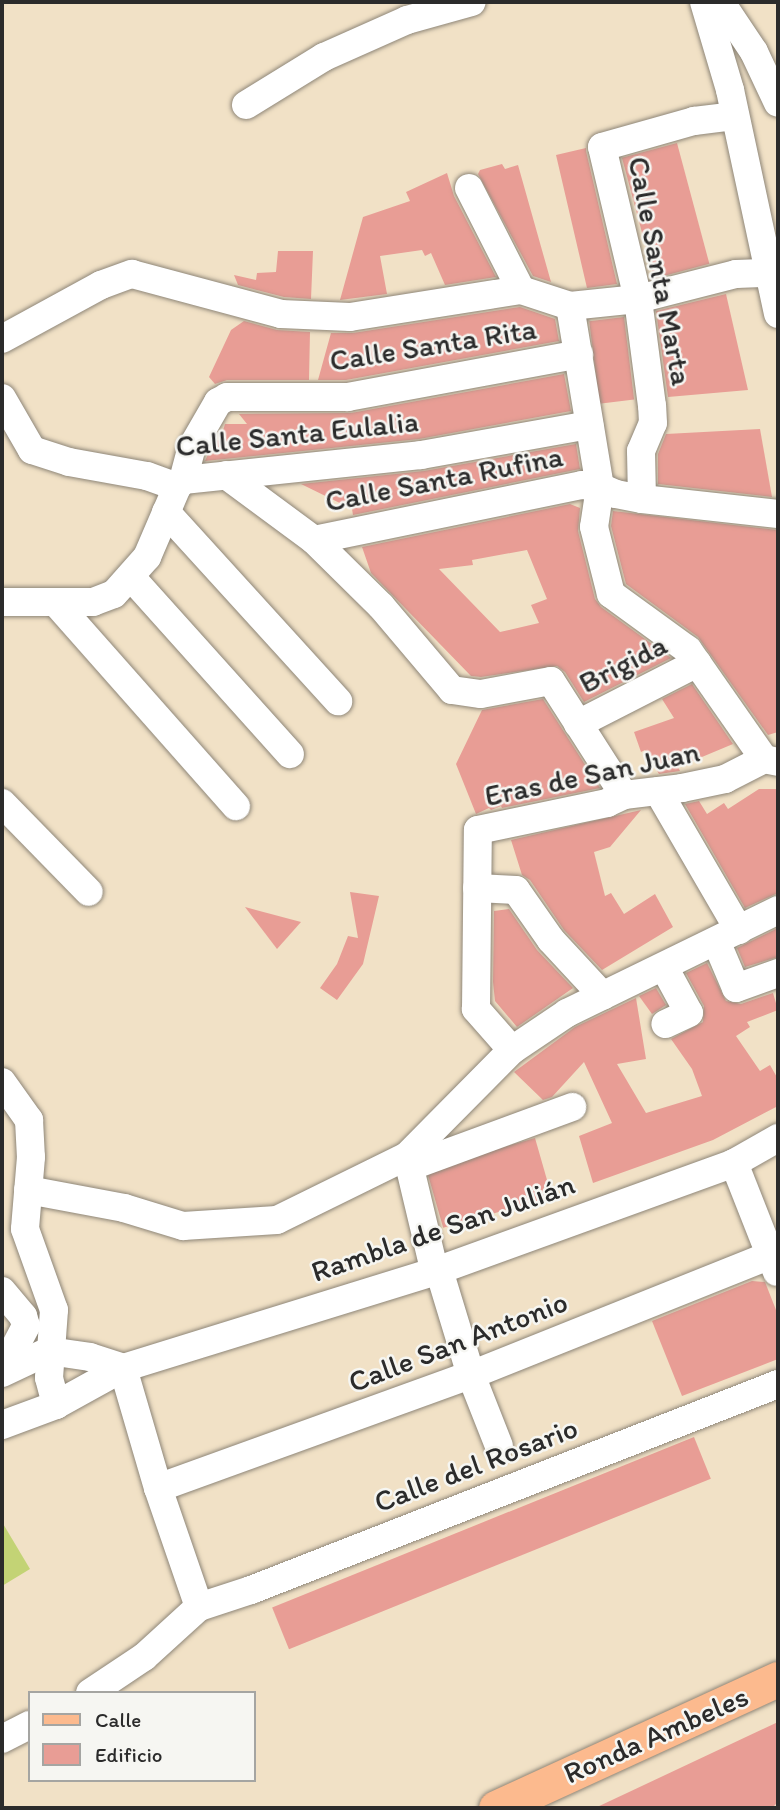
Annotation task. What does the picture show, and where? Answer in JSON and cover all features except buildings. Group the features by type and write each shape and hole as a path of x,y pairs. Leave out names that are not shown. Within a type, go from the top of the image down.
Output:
{"main road":[{"name":"Ronda Ambeles","path":"497,1808 778,1679"}],"street":[{"path":"246,106 324,57 407,20 472,2"},
{"path":"719,5 722,59 778,314"},
{"path":"719,5 754,52 778,103"},
{"name":"Calle Santa Marta","path":"642,499 641,451 653,424 638,299 602,146 694,121 734,116"},
{"path":"469,188 521,290"},
{"path":"2,338 89,290 132,274 281,314 350,317 521,290 570,306 638,299 736,274 769,273"},
{"path":"570,306 600,487 594,527 611,594 688,650 771,761"},
{"name":"Calle Santa Rita","path":"176,493 192,447 218,402 227,397 348,397 579,354"},
{"name":"Calle Santa Eulalia","path":"2,398 32,450 43,455 147,476 176,493 226,475 330,467 421,455 589,425"},
{"name":"Calle Santa Rufina","path":"226,475 314,540 582,485 600,487 616,494 642,499 778,514"},
{"path":"2,602 93,602 114,594 147,557 176,493 338,701"},
{"path":"314,540 381,606 452,690 481,694 551,681 624,795"},
{"path":"131,577 290,754"},
{"path":"57,604 236,806"},
{"name":"Brigida","path":"578,724 697,663"},
{"name":"Eras de San Juan","path":"512,1050 476,1009 478,830 607,803 624,795 725,779 771,761"},
{"path":"658,791 727,935 736,988 778,973"},
{"path":"2,803 89,892"},
{"path":"477,888 516,890 551,940 603,996"},
{"path":"408,1162 512,1050 568,1013 778,910"},
{"path":"664,967 689,1013 665,1024"},
{"path":"2,1082 29,1120 31,1157 25,1229 54,1310 48,1378 56,1405"},
{"path":"28,1190 124,1208 183,1226 277,1220 408,1162 572,1107"},
{"name":"Rambla de San Julián","path":"2,1425 56,1405 123,1368 437,1269 734,1164 778,1138"},
{"path":"408,1162 437,1269 471,1375 499,1446"},
{"path":"734,1164 776,1261"},
{"name":"Calle San Antonio","path":"158,1488 776,1261"},
{"path":"2,1291 23,1316 26,1326 2,1373"},
{"path":"2,1373 49,1351 90,1357 123,1368 158,1488 199,1606 144,1657 93,1691"},
{"name":"Calle del Rosario","path":"199,1606 251,1590 778,1384"},
{"path":"2,1739 28,1727"}],"green space":[{"path":"2,1522 30,1569 2,1586"}]}
